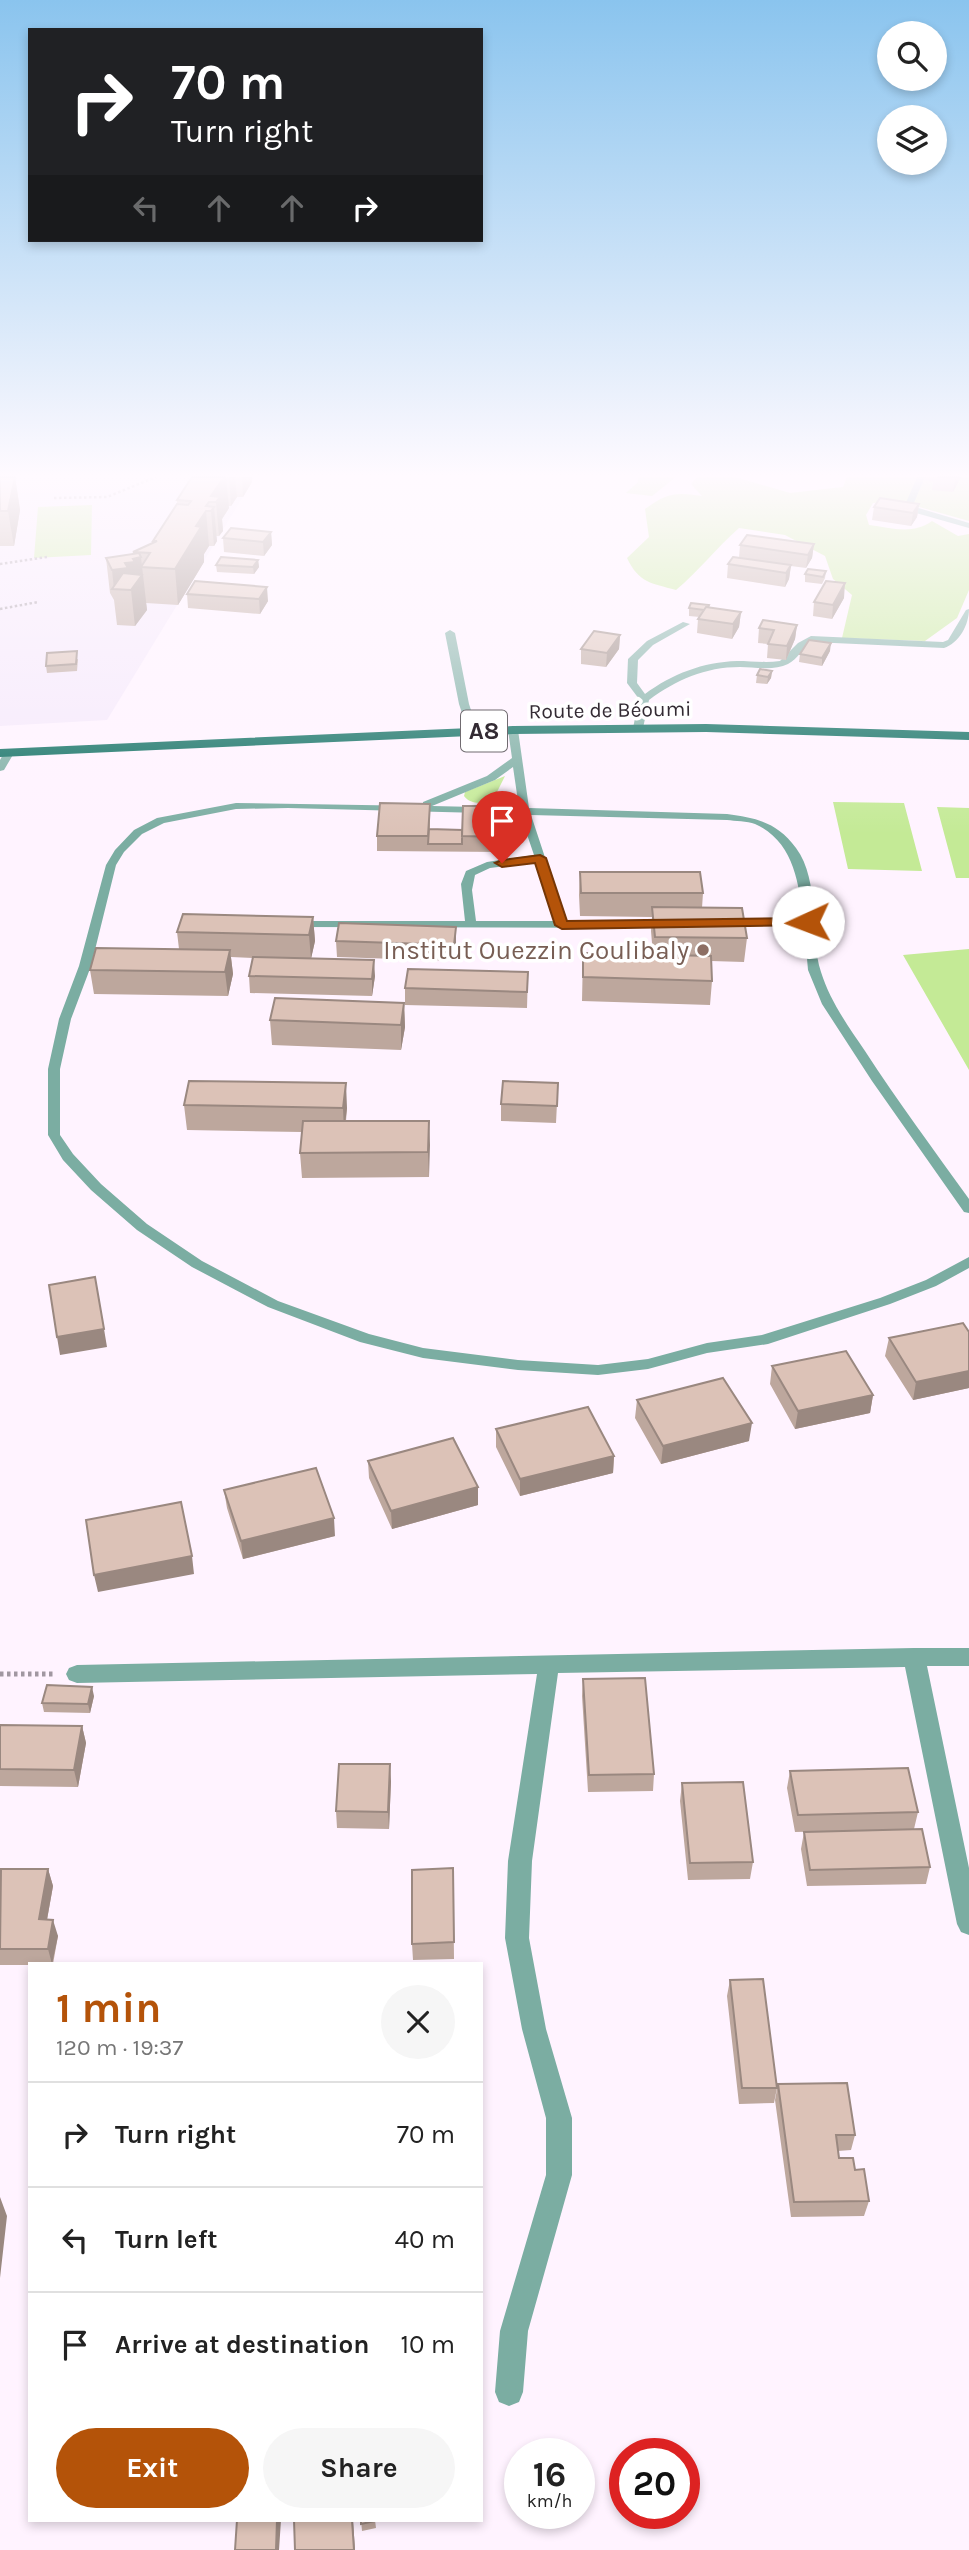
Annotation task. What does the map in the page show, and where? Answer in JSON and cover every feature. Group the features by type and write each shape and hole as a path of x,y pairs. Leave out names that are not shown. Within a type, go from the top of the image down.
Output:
{"main road":[{"name":"Route de Béoumi","path":"5,753 513,730 638,728 871,731 969,736"}],"street":[{"path":"914,1657 969,1924"},
{"path":"77,1674 969,1657"},
{"path":"509,2392 514,2331 559,2175 559,2118 534,2029 517,1938 520,1861 549,1664"}],"lane":[{"path":"638,728 644,699 670,680 700,669 734,664 779,664 789,661 801,643 811,639 944,645 951,642 969,612"},
{"path":"644,699 632,683 633,659 650,643 686,624"},
{"path":"450,633 464,704 473,731"},
{"path":"513,730 524,810 562,925"},
{"path":"0,768 5,753"},
{"path":"416,807 449,797 491,778 516,760"},
{"path":"969,1209 878,1081 828,1004 814,970 805,884 792,850 757,821 727,817 524,810 288,805 204,810 149,825 120,850 111,864 85,966 65,1019 54,1069 54,1135 68,1157 142,1227 197,1264 272,1304 365,1338 423,1353 518,1365 598,1370 648,1364 707,1348 764,1340 885,1301 931,1283 969,1262"},
{"path":"471,924 467,879 471,871 482,866 540,858"},
{"path":"708,925 808,922"},
{"path":"278,923 681,925"}],"path":[{"path":"0,608 38,602"},
{"path":"0,1674 77,1674"}],"shaded area":[{"path":"0,596 183,596 107,720 0,726"}],"green space":[{"path":"852,596 966,596 957,618 925,641 842,638"},
{"path":"505,776 493,800 477,803 464,796 465,792"},
{"path":"833,802 904,803 922,871 848,869"},
{"path":"937,807 969,808 969,878 956,878"},
{"path":"969,949 969,1070 903,955"}],"building":[{"path":"216,596 261,596 259,599"},
{"path":"817,596 838,596 833,605 814,602"},
{"path":"691,603 709,605 704,610 689,608"},
{"path":"706,607 741,612 733,624 698,619"},
{"path":"763,620 797,625 787,646 768,644 774,630 759,628"},
{"path":"594,631 620,635 607,653 581,649"},
{"path":"809,640 831,643 822,658 800,654"},
{"path":"77,651 76,664 46,666 47,653"},
{"path":"760,669 772,671 768,677 757,675"},
{"path":"380,803 430,804 428,836 377,836"},
{"path":"463,806 502,806 502,837 462,836"},
{"path":"429,829 462,830 462,844 428,844"},
{"path":"580,872 700,872 703,893 581,893"},
{"path":"652,907 742,908 747,938 655,937"},
{"path":"183,914 313,917 309,935 177,932"},
{"path":"339,923 456,927 454,945 336,941"},
{"path":"96,948 230,950 225,972 90,970"},
{"path":"583,953 711,956 712,981 583,977"},
{"path":"253,957 374,960 372,979 249,976"},
{"path":"408,969 528,972 527,992 405,988"},
{"path":"275,998 404,1003 401,1025 270,1020"},
{"path":"189,1081 346,1083 343,1108 184,1105"},
{"path":"503,1081 558,1083 557,1106 501,1104"},
{"path":"303,1121 429,1121 428,1152 300,1153"},
{"path":"95,1277 104,1329 57,1337 49,1285"},
{"path":"963,1323 969,1332 969,1371 916,1382 889,1338"},
{"path":"846,1351 873,1395 798,1411 772,1366"},
{"path":"723,1378 752,1423 663,1446 637,1400"},
{"path":"588,1407 614,1456 520,1479 496,1429"},
{"path":"453,1438 478,1487 391,1511 368,1461"},
{"path":"316,1468 334,1518 241,1541 224,1490"},
{"path":"181,1502 192,1556 94,1575 86,1520"},
{"path":"645,1678 654,1774 589,1775 583,1679"},
{"path":"47,1685 92,1687 88,1704 42,1703"},
{"path":"0,1725 82,1726 74,1770 0,1769"},
{"path":"339,1764 390,1764 388,1812 336,1811"},
{"path":"908,1768 918,1812 798,1815 790,1771"},
{"path":"743,1782 753,1862 690,1863 682,1783"},
{"path":"922,1829 930,1867 810,1870 804,1832"},
{"path":"453,1868 454,1942 412,1944 412,1870"},
{"path":"1,1869 48,1869 39,1919 53,1920 48,1949 0,1949"},
{"path":"763,1979 777,2088 742,2088 730,1980"},
{"path":"847,2083 855,2135 836,2135 839,2158 853,2158 855,2170 864,2169 869,2201 794,2202 778,2084"},
{"path":"237,2522 277,2522 276,2550 235,2550"},
{"path":"294,2522 352,2522 354,2550 295,2550"}],"place":[{"name":"Institut Ouezzin Coulibaly","path":"703,950"}],"route":[{"path":"502,863 540,858 562,925 808,922"}]}
